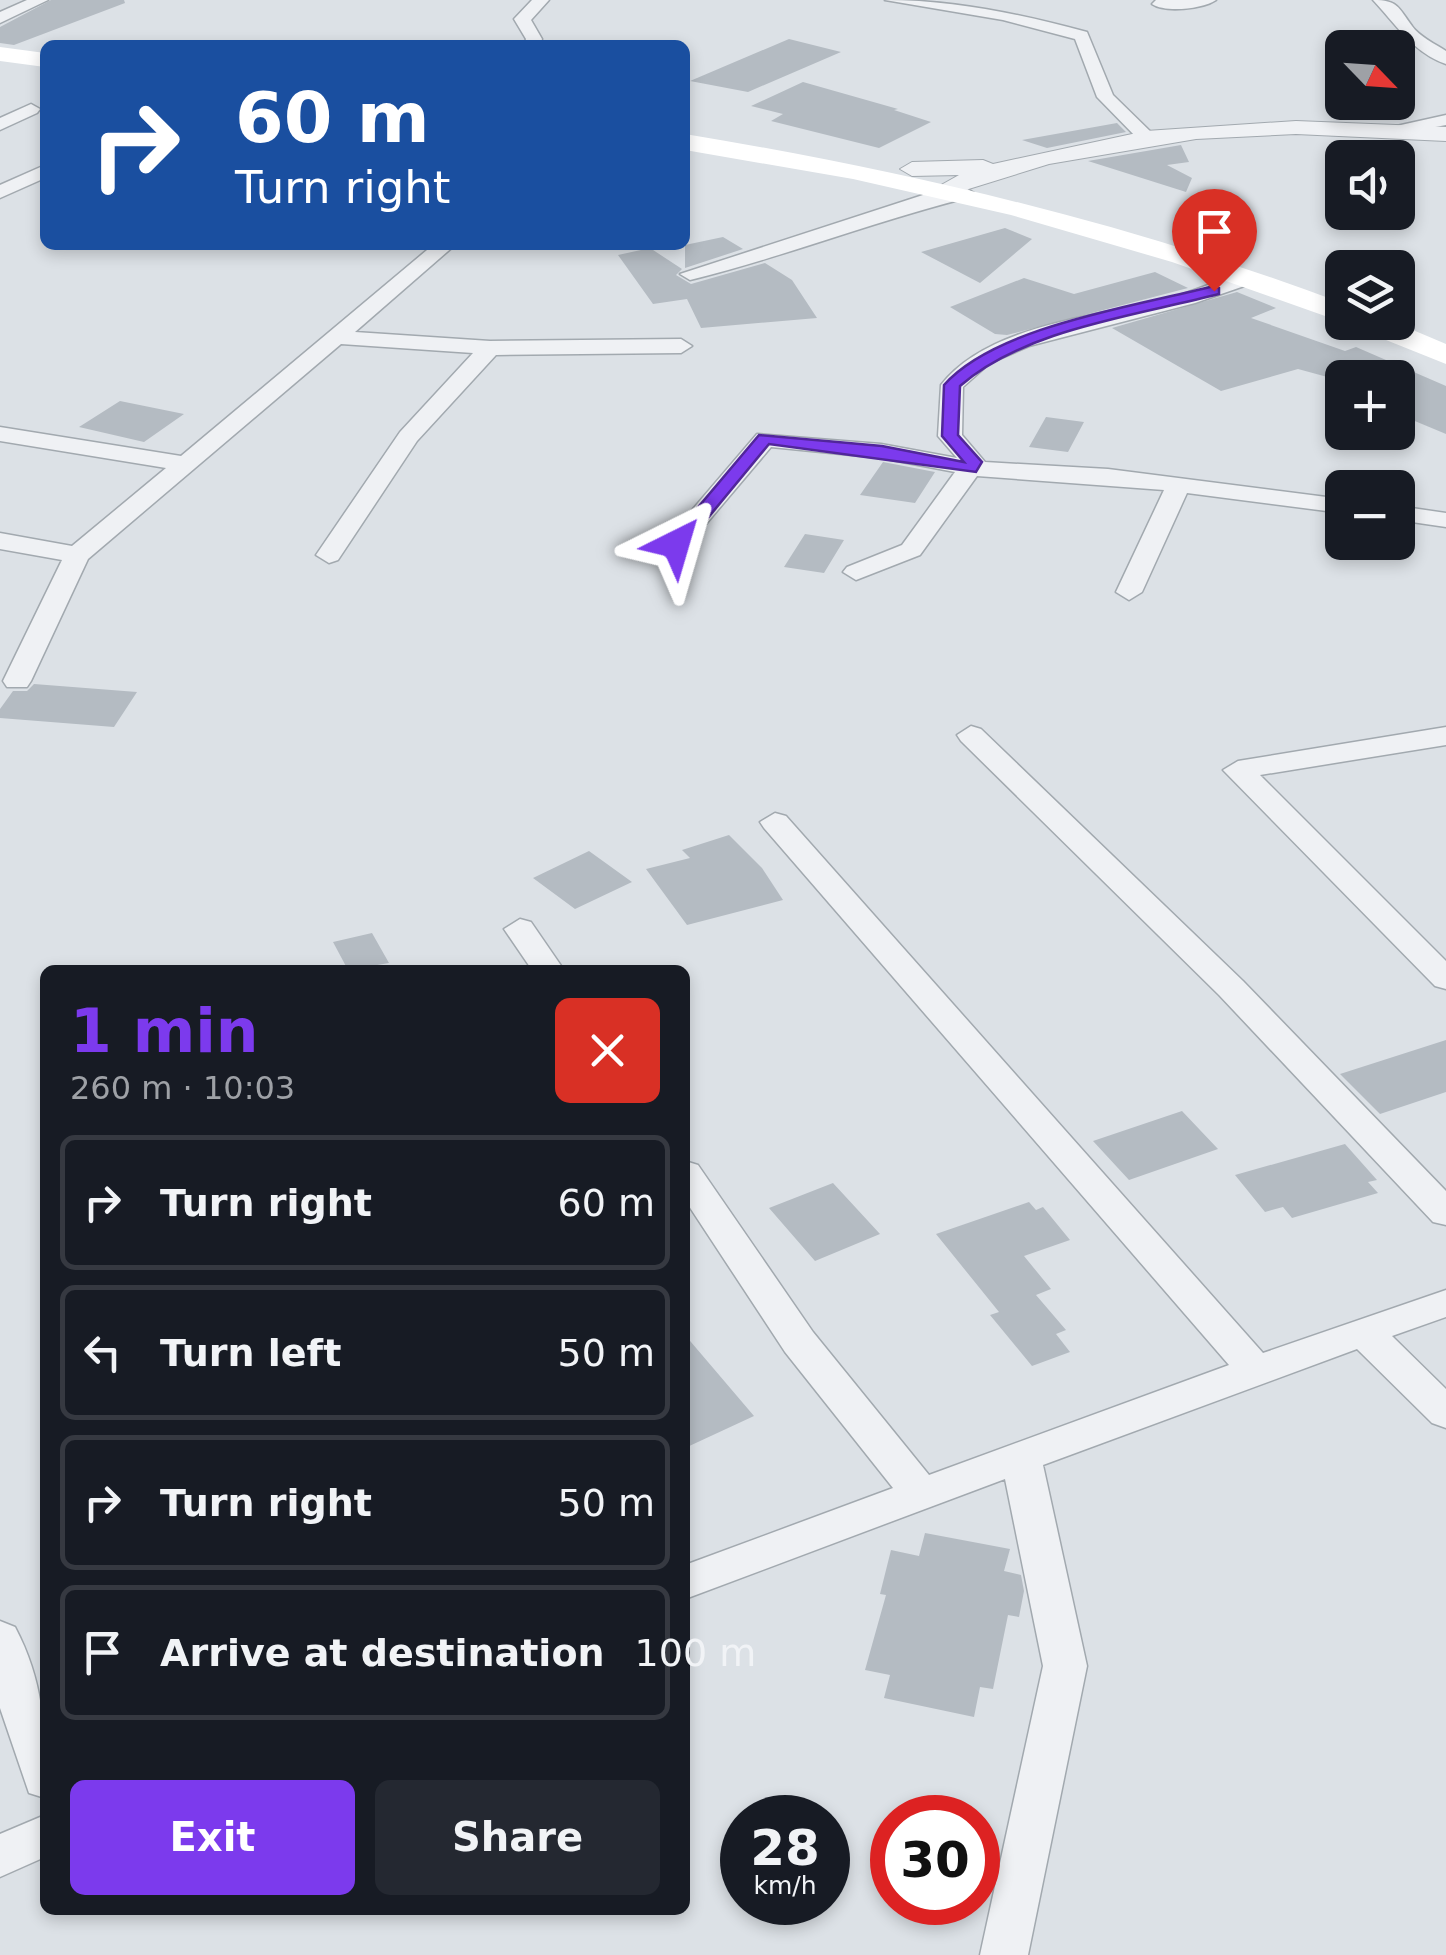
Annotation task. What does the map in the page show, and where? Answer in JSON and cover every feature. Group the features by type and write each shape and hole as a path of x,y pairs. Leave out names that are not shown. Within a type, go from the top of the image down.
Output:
{"main road":[{"path":"0,58 40,63"},
{"path":"690,135 912,169 1325,306"},
{"path":"690,143 1034,198 1131,226 1325,293"},
{"path":"1415,327 1446,339"},
{"path":"1411,340 1446,355"}],"street":[{"path":"0,18 40,0"},
{"path":"530,40 522,19 541,0"},
{"path":"894,0 1004,15 1080,36 1091,50 1095,77 1106,98 1146,136"},
{"path":"1004,15 1037,0"},
{"path":"1160,4 1208,0"},
{"path":"1381,0 1396,11 1406,30"},
{"path":"1415,31 1446,30"},
{"path":"1415,37 1446,59"},
{"path":"0,124 31,109"},
{"path":"1392,130 1446,120"},
{"path":"690,274 764,256 1034,162 1146,136 1229,129 1446,134"},
{"path":"1034,162 1027,183 1034,198"},
{"path":"912,169 965,185"},
{"path":"6,186 40,173"},
{"path":"17,680 77,554 439,250"},
{"path":"856,572 910,550 974,462 950,436 952,385 982,358 1021,341 1176,302 1246,279"},
{"path":"336,337 490,348 680,346"},
{"path":"330,555 408,438 490,348"},
{"path":"0,434 188,464"},
{"path":"676,544 765,439 882,451 970,468 1108,476 1325,504"},
{"path":"1129,592 1179,485"},
{"path":"1415,516 1446,520"},
{"path":"0,541 77,554"},
{"path":"971,735 1231,988 1446,1213"},
{"path":"1446,736 1238,770 1434,954 1446,979"},
{"path":"775,822 1256,1370"},
{"path":"520,930 544,965"},
{"path":"690,1180 800,1342 923,1496"},
{"path":"690,1580 1446,1303"},
{"path":"1364,1332 1446,1414"},
{"path":"1004,1955 1065,1666 1021,1459"},
{"path":"0,1639 40,1763"},
{"path":"0,1856 40,1836"}],"building":[{"path":"51,0 125,3 14,45 0,43 0,27"},
{"path":"789,39 841,52 748,92 690,81"},
{"path":"803,82 931,122 879,148 771,121 783,114 751,106"},
{"path":"1117,123 1126,132 1047,148 1022,140"},
{"path":"1181,145 1189,162 1167,165 1192,178 1186,192 1088,161"},
{"path":"1005,228 1032,239 980,283 921,252"},
{"path":"723,237 743,249 685,268 685,250 690,250 690,244"},
{"path":"653,250 682,269 676,275 691,284 765,263 792,280 817,318 701,328 687,299 653,304 618,255"},
{"path":"1155,272 1188,288 1007,335 995,334 950,307 1024,278 1074,294"},
{"path":"1237,292 1276,308 1251,318 1345,351 1356,347 1386,360 1325,360 1325,376 1298,369 1221,391 1112,328"},
{"path":"1415,373 1446,386 1446,434 1415,421"},
{"path":"120,401 184,414 144,442 79,427"},
{"path":"1046,417 1084,422 1068,452 1029,447"},
{"path":"883,462 935,472 915,503 860,495"},
{"path":"805,534 844,540 824,573 784,567"},
{"path":"34,684 137,692 114,727 0,718 0,709 13,691 27,691"},
{"path":"729,835 762,868 783,900 687,925 646,869 690,858 682,850"},
{"path":"589,851 632,882 575,909 533,878"},
{"path":"372,933 389,963 345,965 333,942"},
{"path":"1446,1040 1446,1092 1380,1114 1340,1074"},
{"path":"1182,1111 1218,1149 1129,1180 1093,1141"},
{"path":"1345,1144 1377,1180 1368,1182 1378,1193 1292,1218 1283,1207 1265,1212 1235,1175"},
{"path":"833,1183 880,1234 815,1261 769,1208"},
{"path":"1029,1202 1036,1210 1043,1207 1070,1240 1024,1256 1051,1289 1036,1295 1066,1330 1056,1334 1070,1352 1032,1366 990,1315 999,1312 936,1234"},
{"path":"690,1341 754,1416 690,1446"},
{"path":"925,1533 1010,1549 1004,1571 1021,1575 1024,1591 1019,1617 1008,1615 993,1689 980,1687 974,1717 884,1698 890,1675 865,1670 886,1595 880,1594 891,1550 919,1556"}],"route":[{"path":"676,544 765,439 882,451 970,468 974,462 950,436 952,385 982,358 1021,341 1214,291"}]}
